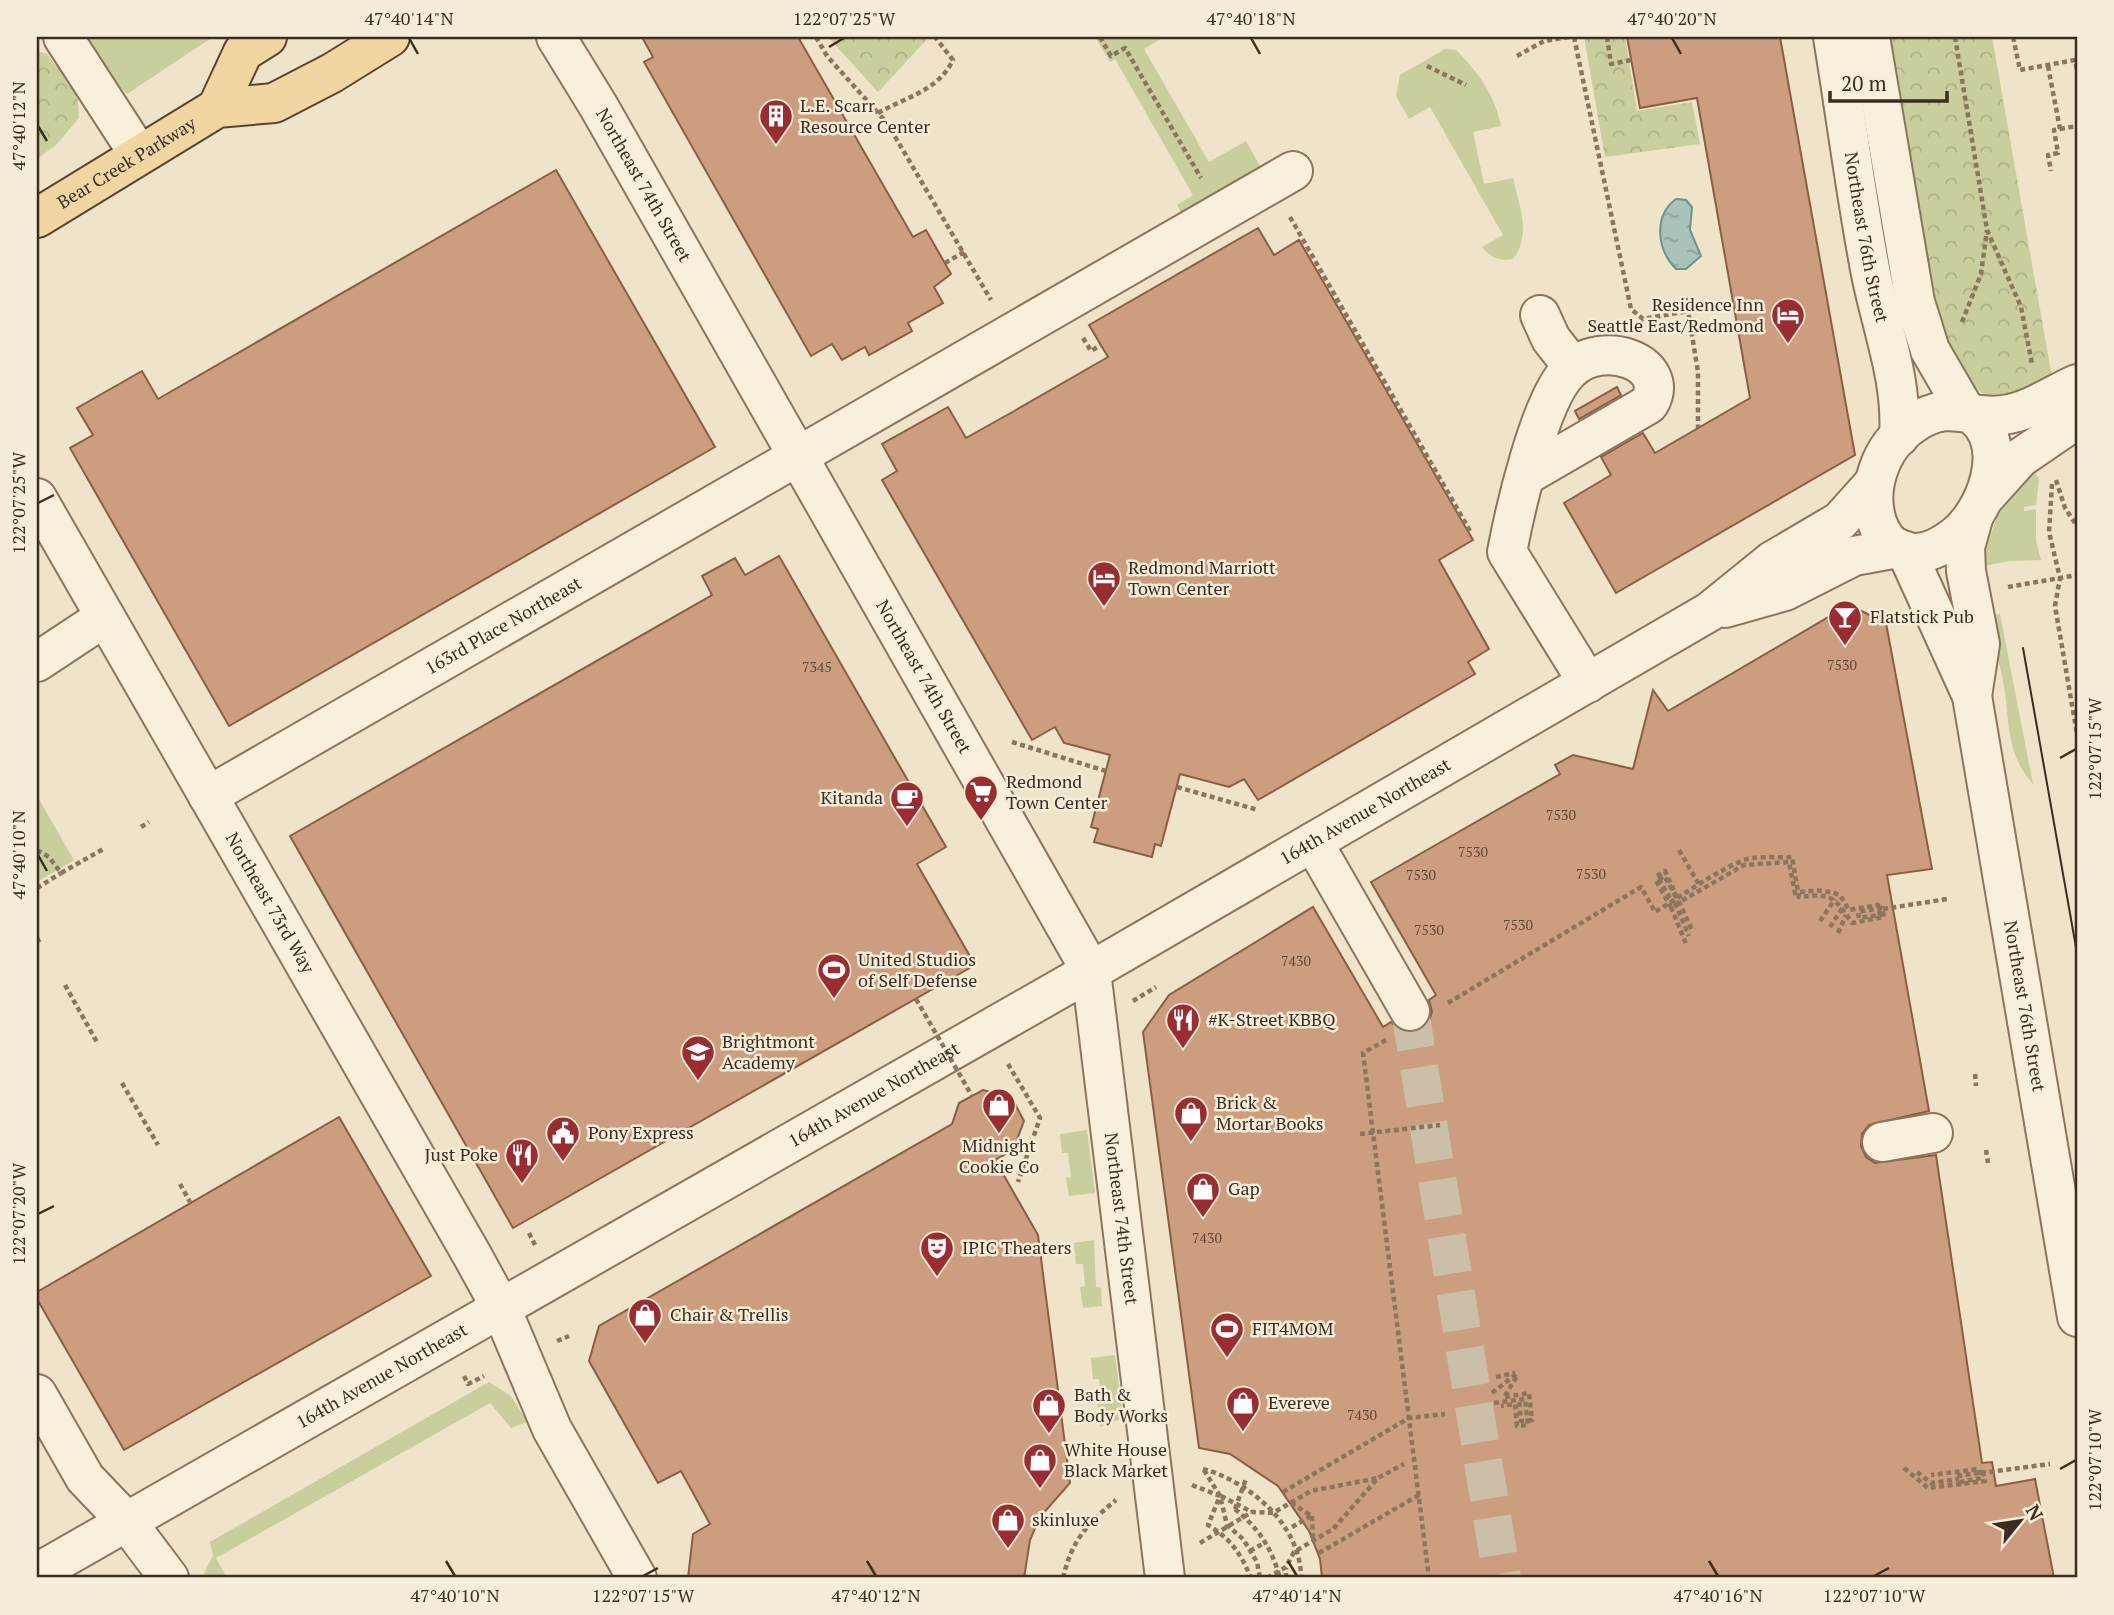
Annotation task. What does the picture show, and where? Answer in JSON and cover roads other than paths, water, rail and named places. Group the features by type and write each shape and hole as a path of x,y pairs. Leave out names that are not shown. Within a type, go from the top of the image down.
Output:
{"main road":[{"path":"217,108 243,52 267,37"},
{"name":"Bear Creek Parkway","path":"37,218 138,153 217,108 274,103 332,73 390,37"}],"street":[{"path":"63,37 138,153"},
{"name":"Northeast 74th Street","path":"556,37 1091,971 1164,1573"},
{"name":"Northeast 76th Street","path":"1833,37 1871,273 1901,409 1899,437"},
{"name":"Northeast 76th Street","path":"1870,37 1915,302 1930,350 1970,414"},
{"name":"163rd Place Northeast","path":"208,796 1293,171"},
{"path":"1541,315 1551,339 1573,367"},
{"path":"1525,476 1649,404 1653,397 1653,385 1649,376 1626,356 1610,353 1593,356 1573,367 1555,393 1525,476 1507,552 1588,683"},
{"path":"2077,384 2016,413 1970,414 1937,411 1911,425 1886,453 1874,483 1876,524 1902,549 1927,553 1944,545 2020,458 2077,419"},
{"path":"1970,414 1981,422 1992,445 1992,463 1978,507"},
{"name":"164th Avenue Northeast","path":"37,1573 1091,971 1709,612 1772,561 1840,522 1874,483"},
{"name":"Northeast 73rd Way","path":"37,498 501,1308 552,1429 637,1578"},
{"name":"Northeast 76th Street","path":"1972,696 1980,644 1966,570 1965,547 1978,507"},
{"name":"Northeast 76th Street","path":"1902,549 1972,696 2077,1317"},
{"name":"164th Avenue Northeast","path":"1709,612 1785,591 1854,556 1902,549"},
{"path":"37,662 105,617"},
{"path":"1313,842 1417,1016"},
{"path":"1882,1142 1933,1133"},
{"path":"37,1394 85,1478 127,1522 169,1578"}],"water":[{"path":"1676,199 1686,200 1692,207 1690,230 1701,256 1686,269 1676,269 1670,261 1660,233 1664,214"}],"tunnel":[{"path":"1410,1011 1502,1578"}],"tram line":[{"path":"2023,648 2077,953"}],"place":[{"name":"L.E. Scarr Resource Center","path":"776,146"},
{"name":"Residence Inn Seattle East/Redmond","path":"1788,345"},
{"name":"Redmond Marriott Town Center","path":"1104,608"},
{"name":"Flatstick Pub","path":"1845,647"},
{"name":"Redmond Town Center","path":"981,822"},
{"name":"Kitanda","path":"907,828"},
{"name":"United Studios of Self Defense","path":"834,1000"},
{"name":"#K-Street KBBQ","path":"1183,1050"},
{"name":"Brightmont Academy","path":"698,1082"},
{"name":"Midnight Cookie Co","path":"999,1135"},
{"name":"Brick & Mortar Books","path":"1191,1143"},
{"name":"Pony Express","path":"563,1163"},
{"name":"Just Poke","path":"522,1185"},
{"name":"Gap","path":"1203,1219"},
{"name":"IPIC Theaters","path":"937,1278"},
{"name":"Chair & Trellis","path":"645,1345"},
{"name":"FIT4MOM","path":"1227,1359"},
{"name":"Evereve","path":"1243,1433"},
{"name":"Bath & Body Works","path":"1049,1435"},
{"name":"White House Black Market","path":"1040,1490"},
{"name":"skinluxe","path":"1008,1550"}]}
